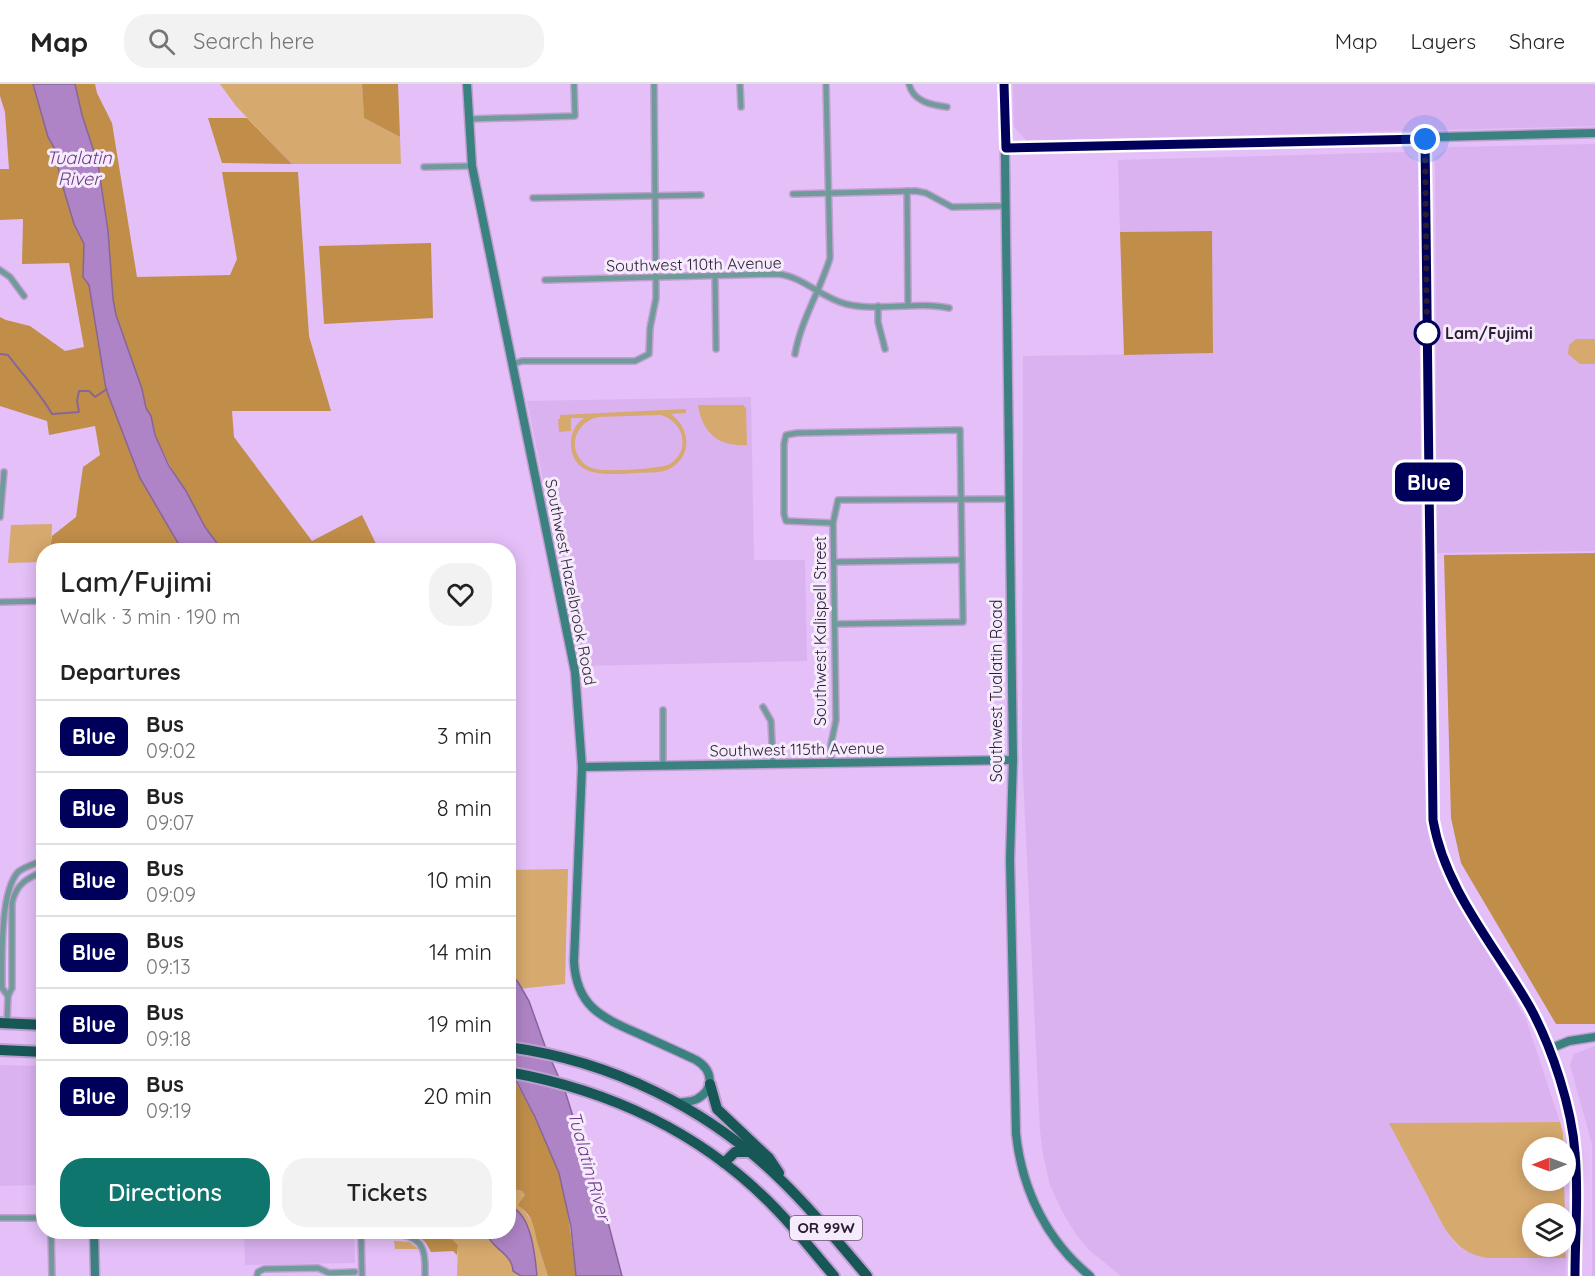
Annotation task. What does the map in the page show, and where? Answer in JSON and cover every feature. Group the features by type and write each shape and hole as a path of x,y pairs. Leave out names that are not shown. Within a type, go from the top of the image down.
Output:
{"highway":[{"path":"4,1023 36,1025"},
{"name":"OR 99W","path":"516,1048 554,1055 595,1066 644,1086 722,1131 783,1181 867,1276"},
{"path":"0,1050 36,1052"},
{"name":"OR 99W","path":"516,1074 570,1085 614,1101 673,1129 724,1163 779,1212 834,1276"},
{"path":"710,1084 717,1109 770,1158 783,1181"},
{"path":"724,1163 735,1152 750,1152"}],"street":[{"name":"Southwest Hazelbrook Road","path":"466,84 472,166 572,656 582,767 575,979 579,991 591,1007 604,1017 701,1062 710,1074 710,1084"},
{"path":"469,119 575,116 574,84"},
{"path":"513,363 522,361 635,361 649,354 650,328 656,298 654,84"},
{"path":"740,84 741,107"},
{"path":"795,354 799,332 830,258 826,84"},
{"path":"909,84 911,90 920,99 930,105 947,107"},
{"name":"Southwest Tualatin Road","path":"1005,84 1012,760 1010,859 1015,1103 1019,1160 1030,1194 1044,1223 1063,1249 1090,1276"},
{"path":"1006,148 1595,133"},
{"path":"1425,139 1433,820 1438,846 1449,874 1531,1009 1549,1049 1565,1101 1575,1145 1575,1276"},
{"path":"424,167 472,166"},
{"path":"907,191 908,305"},
{"path":"793,194 907,191 926,193 952,207 1006,206"},
{"path":"533,198 701,195"},
{"path":"0,270 10,277 24,296"},
{"path":"715,275 717,349"},
{"name":"Southwest 110th Avenue","path":"545,280 787,275 805,283 828,298 849,305 935,305 948,308"},
{"path":"878,306 878,322 885,349"},
{"path":"833,523 786,521 784,514 786,435 960,430 963,622 836,624"},
{"path":"0,517 4,472"},
{"path":"962,499 1010,499"},
{"name":"Southwest Kalispell Street","path":"831,763 831,744 836,720 833,523 838,500 962,499"},
{"path":"835,562 962,560"},
{"path":"0,602 36,602"},
{"path":"763,707 771,721 773,764"},
{"path":"663,710 663,766"},
{"name":"Southwest 115th Avenue","path":"582,767 1012,760"},
{"path":"8,996 2,988 1,909 3,893 18,872 36,864"},
{"path":"4,1023 8,996 12,988 12,903 14,894 23,881 36,875"},
{"path":"0,996 8,996"},
{"path":"1549,1049 1569,1041 1595,1037"},
{"path":"677,1103 697,1099 710,1084"},
{"path":"0,1218 36,1218"},
{"path":"51,1239 52,1276"},
{"path":"94,1239 95,1276"},
{"path":"361,1239 362,1276"},
{"path":"415,1239 422,1246 425,1276"},
{"path":"257,1276 258,1272 264,1269 318,1268 329,1273 355,1272"}],"shaded area":[{"path":"0,84 33,84 48,137 55,149 60,177 74,224 84,244 83,277 89,285 106,389 140,478 178,543 51,543 52,536 76,517 83,467 100,455 95,426 49,435 47,421 0,406 0,317 30,326 65,351 84,347 69,263 22,264 23,219 0,220 0,169 9,169 5,112 0,96"},
{"path":"75,84 95,84 112,123 137,277 230,275 237,259 222,172 298,172 309,336 331,411 232,411 234,437 312,541 362,515 376,543 217,543 205,527 155,435 151,416 146,408 142,389 116,315 108,231 98,164 82,115"},
{"path":"220,84 362,84 364,118 400,137 401,164 292,164 236,106"},
{"path":"362,84 398,84 400,137 364,118"},
{"path":"1013,84 1595,84 1595,126 1027,141 1014,127"},
{"path":"208,118 247,118 292,164 222,163"},
{"path":"1595,144 1595,339 1576,339 1580,364 1595,364 1595,551 1437,553 1435,158 1449,147"},
{"path":"1406,152 1418,164 1423,756 1427,822 1460,905 1526,1019 1560,1122 1390,1123 1454,1242 1465,1251 1488,1258 1566,1258 1566,1276 1121,1276 1089,1250 1075,1233 1062,1211 1050,1185 1040,1131 1022,754 1023,356 1213,353 1212,231 1120,232 1118,160"},
{"path":"1212,231 1213,353 1124,355 1120,232"},
{"path":"431,243 433,318 324,324 319,246"},
{"path":"1576,339 1595,339 1595,364 1580,364 1568,354 1569,345"},
{"path":"751,397 754,560 805,560 807,661 581,666 527,401"},
{"path":"698,405 743,405 746,408 747,445 720,441 703,423"},
{"path":"686,409 686,413 671,414 685,434 686,449 678,463 663,471 595,473 579,465 571,446 574,430 584,418 571,418 571,431 559,432 560,415","holes":["660,415 668,418 679,429 683,444 677,458 665,466 602,470 585,465 577,453 575,447 577,434 591,419"]},
{"path":"52,524 51,543 36,543 36,562 8,563 11,525"},
{"path":"1595,553 1595,1024 1556,1024 1461,863 1451,818 1444,555"},
{"path":"568,869 565,984 516,989 516,870"},
{"path":"1595,1046 1595,1276 1592,1276 1592,1144 1570,1065 1574,1054"},
{"path":"0,1065 36,1066 36,1185 0,1186"},
{"path":"516,1083 546,1139 560,1175 576,1276 548,1276 531,1219 518,1205 525,1195 522,1191 516,1190"},
{"path":"1560,1122 1563,1137 1522,1137 1522,1191 1564,1191 1565,1203 1522,1203 1522,1257 1566,1258 1488,1258 1474,1255 1463,1249 1445,1229 1389,1123"},
{"path":"516,1190 522,1191 525,1195 522,1201 523,1209 536,1227 538,1245 548,1276 537,1276 529,1228 516,1212"},
{"path":"244,1239 354,1239 355,1263 245,1265"},
{"path":"422,1239 452,1239 458,1245 457,1255 453,1251 431,1252"},
{"path":"452,1239 490,1239 509,1259 513,1271 521,1276 457,1276 458,1245"},
{"path":"394,1241 410,1242 418,1249 395,1249"}],"water":[{"name":"Tualatin River","path":"33,84 75,84 82,115 98,164 108,231 116,315 142,389 146,408 151,416 155,435 169,466 217,543 178,543 140,478 106,389 89,285 83,277 84,244 74,224 60,177 55,149 48,137"},
{"name":"Tualatin River","path":"516,980 529,1001 566,1094 590,1171 602,1199 622,1276 576,1276 571,1227 559,1173 535,1117 516,1080"},
{"path":"516,1210 519,1212 531,1238 537,1276 521,1276 513,1271 509,1259 490,1239 516,1239"}],"waterway":[{"path":"0,354 8,355 52,414 79,412 77,401 79,391 89,391 95,397 107,389"}],"bus line":[{"name":"Blue","path":"1004,84 1006,148 1425,139 1433,820 1438,846 1449,874 1531,1009 1554,1063 1574,1137 1575,1276"}],"place":[{"name":"Lam/Fujimi","path":"1427,333"}],"route":[{"path":"1425,139 1427,333"}]}
